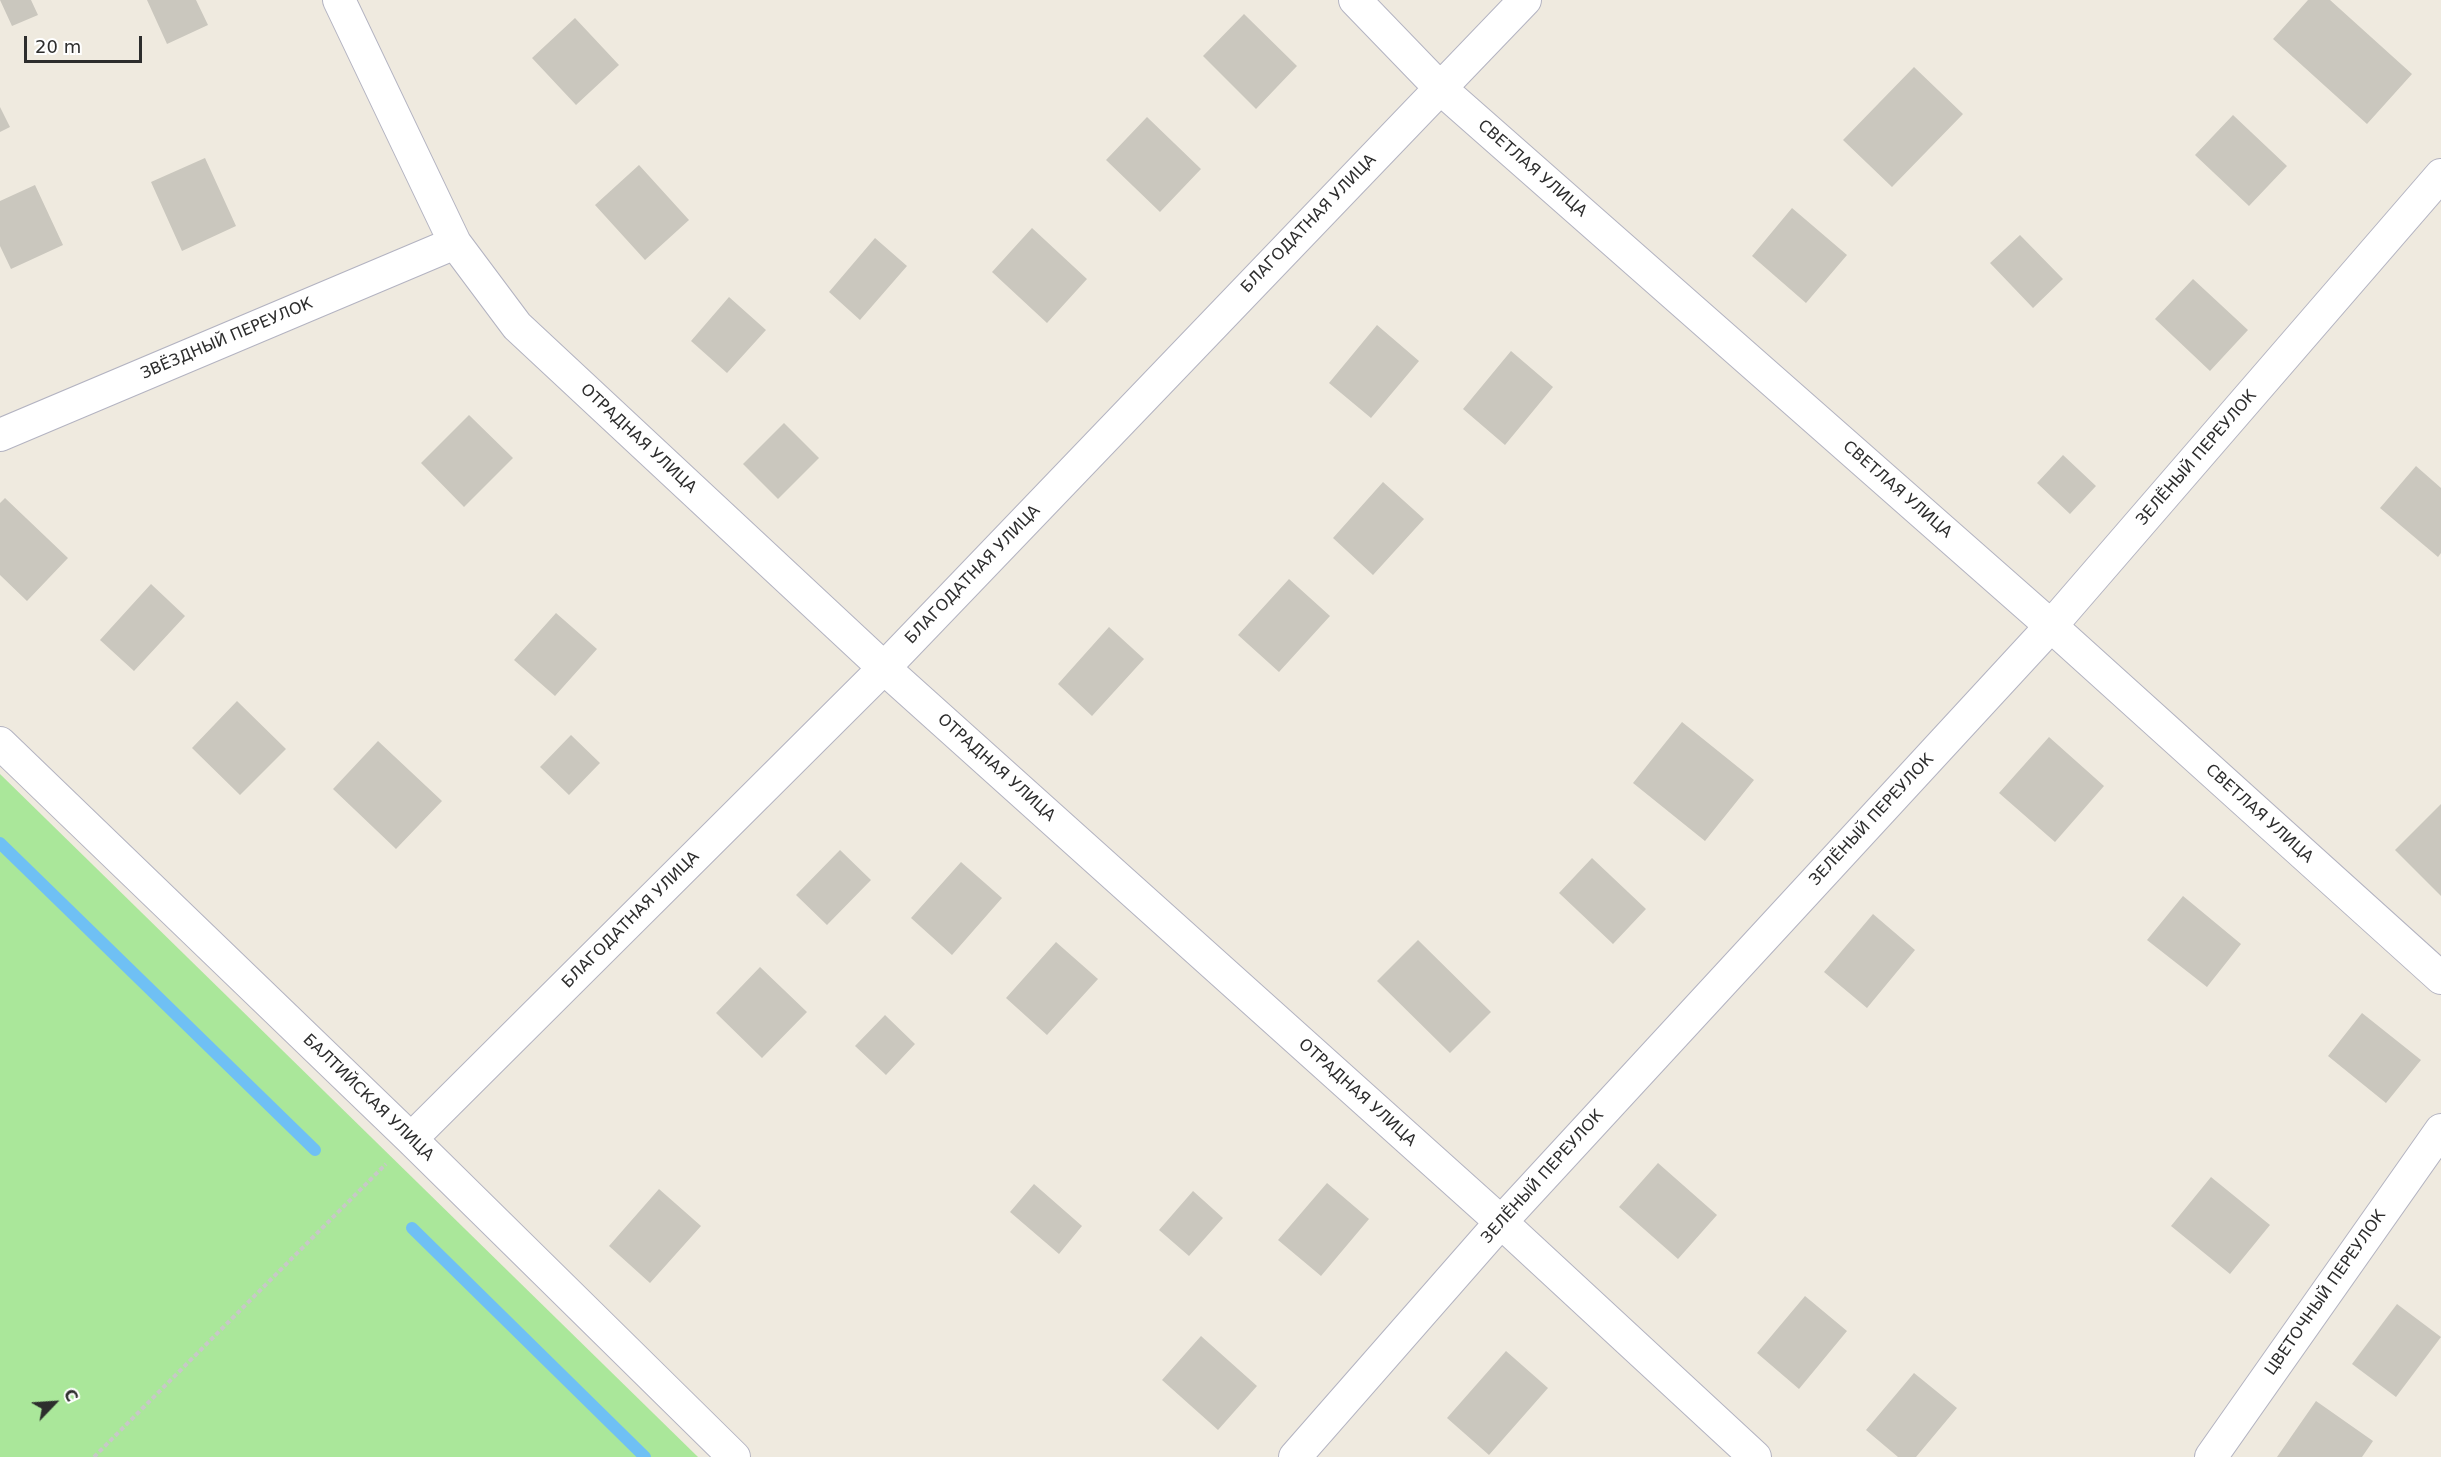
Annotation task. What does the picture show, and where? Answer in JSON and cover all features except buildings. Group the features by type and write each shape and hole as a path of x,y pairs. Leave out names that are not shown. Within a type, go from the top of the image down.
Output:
{"street":[{"name":"ОТРАДНАЯ УЛИЦА","path":"339,0 455,243 517,326 884,668 1501,1222 1755,1457"},
{"name":"СВЕТЛАЯ УЛИЦА","path":"1355,0 1440,88 2051,626 2441,978"},
{"name":"БЛАГОДАТНАЯ УЛИЦА","path":"411,1139 884,668 1525,0"},
{"name":"ЗЕЛЁНЫЙ ПЕРЕУЛОК","path":"1295,1457 1501,1222 2051,626 2441,175"},
{"name":"ЗВЁЗДНЫЙ ПЕРЕУЛОК","path":"0,435 455,243"},
{"name":"БАЛТИЙСКАЯ УЛИЦА","path":"0,743 411,1139 734,1457"},
{"name":"ЦВЕТОЧНЫЙ ПЕРЕУЛОК","path":"2211,1457 2441,1130"}],"path":[{"path":"94,1457 411,1139"}],"green space":[{"path":"0,774 698,1457 0,1457"}],"waterway":[{"path":"0,843 315,1150"},
{"path":"412,1228 645,1457"}]}
